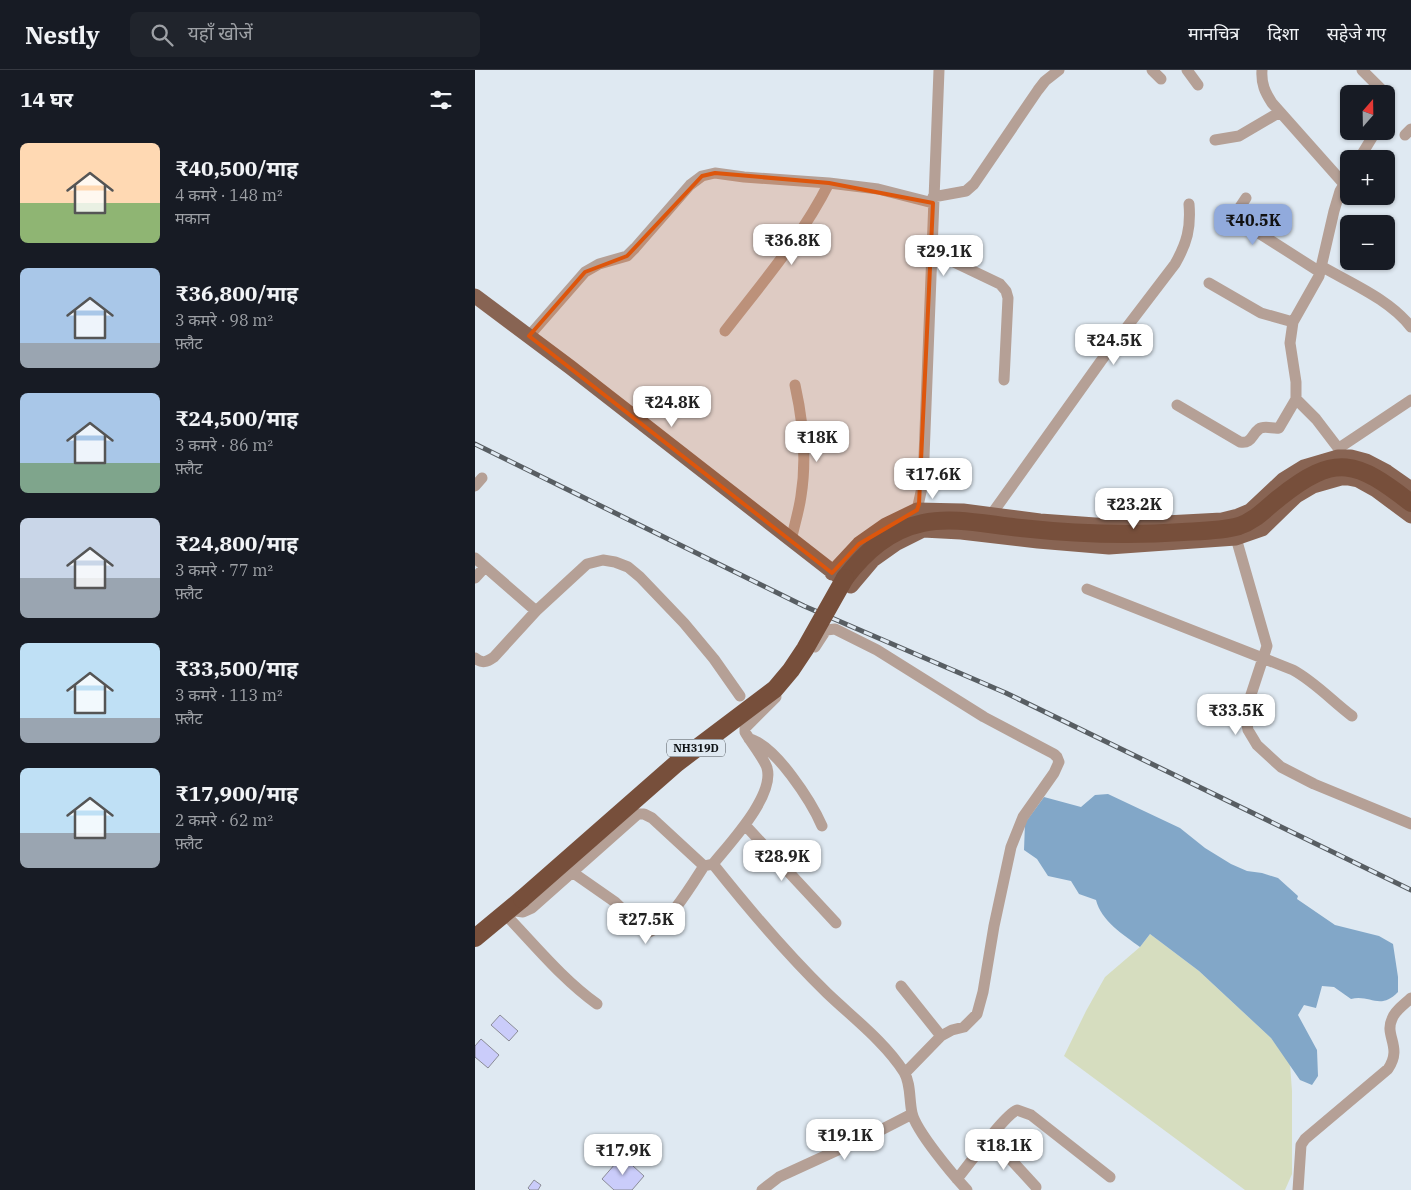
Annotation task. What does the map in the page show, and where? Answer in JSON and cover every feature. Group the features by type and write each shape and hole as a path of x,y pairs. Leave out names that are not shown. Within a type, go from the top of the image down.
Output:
{"highway":[{"name":"NH319D","path":"475,938 677,763 775,689 805,650 845,578 868,551 893,534 923,523 940,521 1109,535 1224,529 1239,526 1250,521 1306,478 1333,468 1345,467 1361,470 1387,484 1411,503"}],"main road":[{"path":"475,296 851,586 873,560 897,543 923,530 931,529 1109,547 1236,538 1262,529 1296,496 1313,486 1341,478 1358,480 1376,490 1411,516"},
{"path":"832,573 859,544 886,525 924,510 1109,526 1223,520 1250,511 1283,480 1304,467 1342,452 1351,457 1366,461 1387,472 1411,489"}],"street":[{"path":"924,510 923,483 939,70"},
{"path":"529,336 585,272 599,264 627,256 690,185 702,176 715,173 743,177 829,183 933,200 966,191 974,184 1038,90 1045,81 1059,70"},
{"path":"1187,70 1198,85"},
{"path":"1262,70 1261,80 1265,92 1280,112 1340,173"},
{"path":"1366,71 1378,85"},
{"path":"1215,140 1239,136 1280,112"},
{"path":"725,331 790,248 829,183"},
{"path":"1177,405 1240,442 1249,442 1259,428 1279,428 1296,399 1297,382 1290,343 1293,322 1320,269 1334,211 1340,197"},
{"path":"1246,198 1239,210 1240,221 1320,269 1387,304 1402,316 1411,327"},
{"path":"991,515 1101,361 1175,264 1188,234 1190,220 1189,204"},
{"path":"931,251 989,278 1000,284 1006,291 1008,298 1004,380"},
{"path":"1209,283 1261,313 1293,322"},
{"path":"791,541 801,497 804,449 795,385"},
{"path":"1296,399 1316,419 1342,452 1411,400"},
{"path":"1236,538 1267,646 1245,713 1248,730 1257,745 1281,766 1314,784 1411,824"},
{"path":"475,558 536,611"},
{"path":"475,658 486,662 494,657 536,611 587,564 603,560 628,567 684,623 714,659 740,696"},
{"path":"475,578 485,567"},
{"path":"1087,589 1306,677 1333,702 1352,716"},
{"path":"572,872 615,902 645,931 655,930 754,812 764,793 767,769 745,732 746,725 784,690 806,662 826,630 835,629 877,650 984,717 1057,756 1058,767 1023,817 1011,847 977,1014 964,1026 941,1036 905,1073"},
{"path":"749,739 758,740 791,776 804,792 822,826"},
{"path":"512,907 523,912 528,911 635,815 642,813 652,818 709,865 825,991 881,1044 905,1073 910,1093 912,1114 929,1143 967,1190"},
{"path":"745,824 836,923"},
{"path":"512,907 556,967 587,997 597,1004"},
{"path":"901,986 941,1036"},
{"path":"1298,1190 1301,1145 1305,1139 1388,1069 1394,1057 1395,1048 1390,1028 1391,1020 1411,998"},
{"path":"957,1180 1013,1112 1017,1110 1023,1111 1110,1177"},
{"path":"762,1190 779,1177 912,1114"},
{"path":"991,1138 1037,1187"}],"highlighted area":[{"path":"715,173 829,183 933,203 919,504 917,510 859,544 832,573 529,336 585,272 627,256 702,176"}],"green space":[{"path":"1150,934 1199,971 1271,1038 1290,1064 1292,1091 1292,1174 1285,1190 1245,1190 1064,1056 1105,977 1140,947"}],"water":[{"path":"1108,794 1180,828 1205,848 1231,864 1247,871 1278,878 1298,896 1297,899 1335,925 1379,936 1393,944 1398,977 1398,992 1392,998 1380,1001 1364,998 1351,999 1334,987 1322,986 1316,1008 1304,1005 1298,1015 1317,1050 1318,1076 1312,1085 1300,1080 1271,1038 1199,971 1150,934 1140,947 1108,921 1096,900 1079,894 1071,881 1048,876 1037,859 1024,850 1025,823 1044,797 1081,807 1095,795"}],"building":[{"path":"500,1015 518,1031 509,1041 491,1025"},
{"path":"481,1039 499,1055 488,1068 475,1057 475,1046"},
{"path":"622,1156 644,1176 632,1190 614,1190 602,1179"},
{"path":"534,1180 541,1185 538,1190 530,1190 528,1188"}],"railway":[{"path":"475,444 804,606 1006,693 1411,890"}]}
